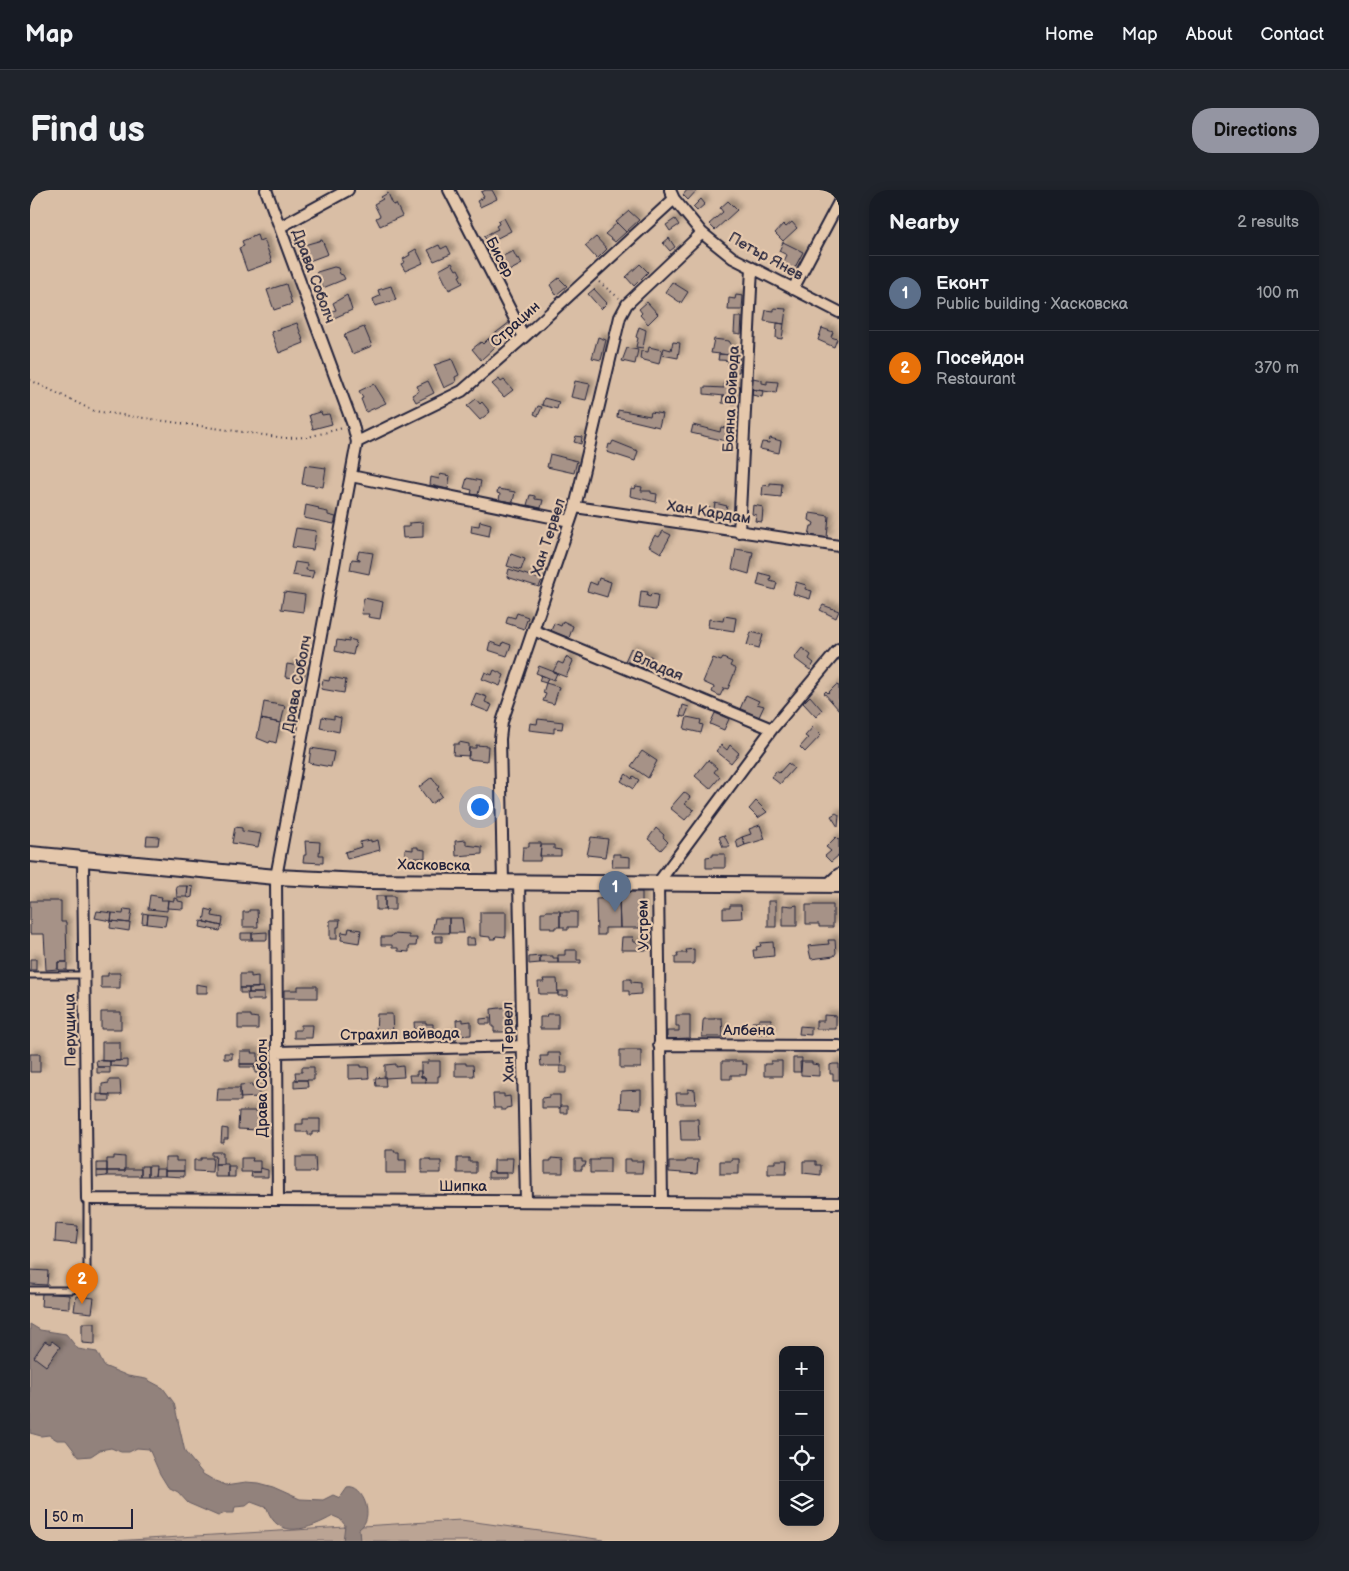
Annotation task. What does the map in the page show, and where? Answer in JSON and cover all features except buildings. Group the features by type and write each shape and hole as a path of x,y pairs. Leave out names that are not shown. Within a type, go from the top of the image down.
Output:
{"street":[{"name":"Драва Соболч","path":"266,190 353,426 357,442 276,877 278,1200"},
{"path":"280,227 348,190"},
{"name":"Бисер","path":"449,190 524,337"},
{"name":"Страцин","path":"357,442 462,391 591,276 672,195"},
{"name":"Петър Янев","path":"672,195 702,233 733,258 839,312"},
{"path":"794,289 839,202"},
{"name":"Хан Тервел","path":"502,882 502,722 575,507 620,317 627,304 702,233"},
{"name":"Бояна Войвода","path":"739,532 752,268"},
{"path":"351,476 570,521"},
{"name":"Хан Кардам","path":"575,507 839,546"},
{"name":"Владая","path":"533,630 772,730"},
{"name":"Устрем","path":"662,1202 658,883 772,730 839,649"},
{"name":"Хасковска","path":"30,854 276,877 362,881 833,885"},
{"name":"Перущица","path":"83,860 88,1199"},
{"path":"833,885 839,874"},
{"name":"Хан Тервел","path":"519,882 526,1201"},
{"name":"Албена","path":"660,1045 839,1046"},
{"name":"Страхил войвода","path":"277,1052 523,1046"},
{"name":"Шипка","path":"88,1199 839,1203"}],"lane":[{"path":"30,975 85,975"},
{"path":"30,1290 73,1290 82,1281 87,1267 88,1199"}],"path":[{"path":"591,276 627,304"},
{"path":"30,380 94,411 285,438 302,437 353,426"}],"shaded area":[{"path":"30,1324 40,1330 66,1334 78,1349 97,1352 104,1366 128,1376 146,1379 163,1388 174,1403 185,1452 203,1474 215,1481 226,1485 246,1482 258,1483 273,1487 300,1499 323,1500 333,1495 340,1498 347,1488 353,1488 358,1491 367,1510 367,1517 359,1529 360,1541 343,1541 345,1525 340,1519 333,1516 314,1525 295,1529 278,1525 267,1508 251,1502 246,1506 235,1507 234,1513 225,1513 218,1516 188,1503 178,1492 168,1487 149,1449 137,1448 129,1452 121,1452 111,1448 100,1450 91,1456 79,1457 66,1440 57,1440 49,1435 41,1436 30,1433"},
{"path":"461,1520 611,1541 114,1541"}],"place":[{"name":"Еконт","path":"615,912"},
{"name":"Посейдон","path":"82,1304"}]}
